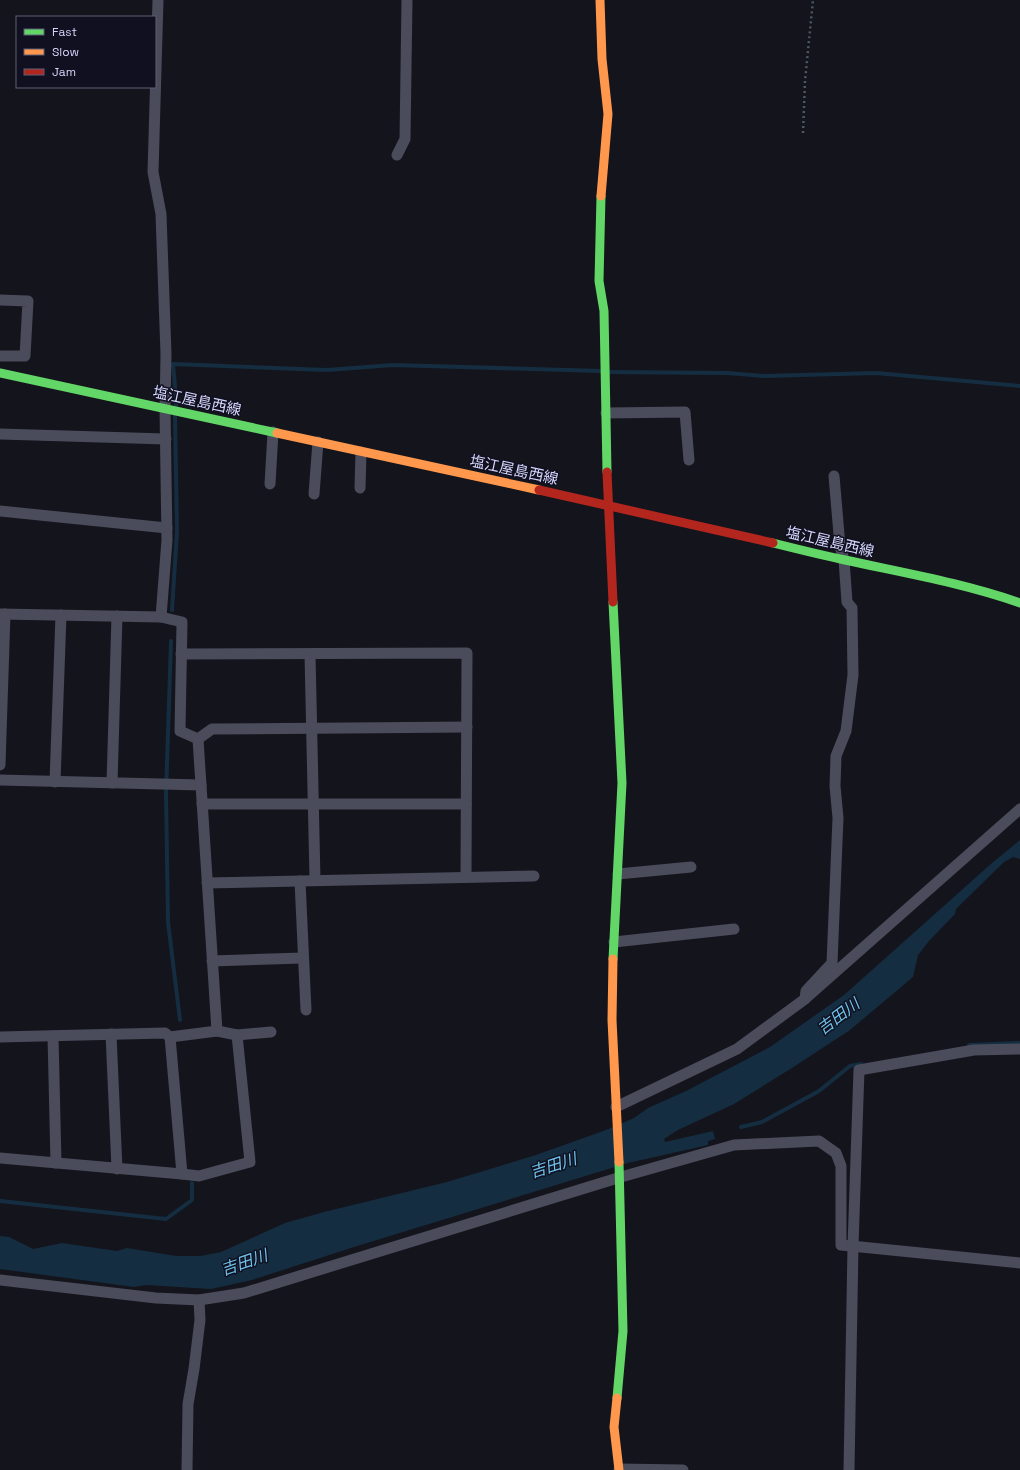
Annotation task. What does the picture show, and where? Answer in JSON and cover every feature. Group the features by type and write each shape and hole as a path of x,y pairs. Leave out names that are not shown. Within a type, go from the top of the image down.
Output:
{"street":[{"path":"156,69 158,0"},
{"path":"397,155 405,139 407,0"},
{"path":"600,0 602,59 608,114 600,210 598,281 604,311 604,373 608,506 622,783 614,942 612,1020 620,1174 623,1331 614,1427 619,1470 683,1470"},
{"path":"155,88 153,172 161,214 166,354 172,410 166,439 167,528 161,617"},
{"path":"0,300 28,300 25,356 0,356"},
{"name":"塩江屋島西線","path":"0,373 608,506 844,560 942,580 989,592 1020,603"},
{"path":"606,414 685,412 689,460"},
{"path":"270,484 272,432"},
{"path":"0,434 166,439"},
{"path":"314,494 318,442"},
{"path":"360,488 361,452"},
{"path":"805,999 806,991 832,963 838,818 835,786 836,756 846,731 853,675 852,608 847,602 844,560 840,546 834,476"},
{"path":"0,511 167,528"},
{"path":"0,765 3,614 161,617 182,622 180,731 198,739"},
{"path":"55,782 61,615"},
{"path":"112,783 117,616"},
{"path":"181,654 467,653 466,877"},
{"path":"310,654 314,804 314,880"},
{"path":"198,739 212,729 467,727"},
{"path":"198,739 217,1031"},
{"path":"0,780 201,785"},
{"path":"202,804 466,804"},
{"path":"616,1111 738,1049 805,999 1020,809"},
{"path":"618,874 691,866"},
{"path":"207,883 534,876"},
{"path":"300,881 306,1010"},
{"path":"614,942 734,929"},
{"path":"212,961 303,958"},
{"path":"170,1037 217,1031 237,1034 271,1032"},
{"path":"0,1037 166,1033 170,1037 182,1174"},
{"path":"112,1034 117,1169"},
{"path":"0,1158 199,1176 250,1162 237,1034"},
{"path":"53,1036 56,1163"},
{"path":"849,1470 853,1246 859,1070 974,1050 1020,1049"},
{"path":"0,1280 156,1298 199,1300 244,1293 620,1174 734,1145 818,1141 836,1153 841,1166 841,1245 1020,1263"},
{"path":"0,1284 15,1282"},
{"path":"187,1470 188,1404 200,1320 199,1300"}],"path":[{"path":"803,133 805,81 813,0"}],"water":[{"name":"吉田川","path":"1020,840 1020,859 1013,857 1004,862 956,909 955,914 929,941 918,955 913,977 850,1030 734,1104 678,1130 664,1139 665,1142 713,1131 715,1139 708,1141 708,1145 628,1163 354,1247 252,1280 211,1289 146,1285 134,1287 0,1269 0,1236 9,1237 33,1249 62,1243 117,1251 127,1248 176,1256 201,1256 221,1252 285,1223 447,1182 533,1156 606,1130 634,1118 648,1108 686,1091 770,1047 844,995 992,863"}],"waterway":[{"path":"176,406 173,364 327,370 393,365 601,371"},
{"path":"607,372 727,373 765,376 876,373 1020,386"},
{"path":"172,610 177,531 175,415"},
{"path":"171,641 166,794 168,922 180,1020"},
{"path":"969,1045 1020,1043"},
{"path":"741,1127 762,1122 819,1091 850,1066 861,1064"},
{"path":"0,1201 166,1219 192,1200 192,1183"}],"traffic: fast":[{"path":"601,196 599,281 604,311 607,472"},
{"path":"0,373 277,433"},
{"path":"773,543 955,584 1020,603"},
{"path":"613,602 622,783 613,959"},
{"path":"617,1398 623,1331 619,1162"}],"traffic: slow":[{"path":"600,0 602,59 608,114 601,196"},
{"path":"277,433 539,490"},
{"path":"613,959 612,1020 619,1162"},
{"path":"617,1398 614,1427 619,1470"}],"traffic: jam":[{"path":"607,472 613,602"},
{"path":"539,490 773,543"}]}
